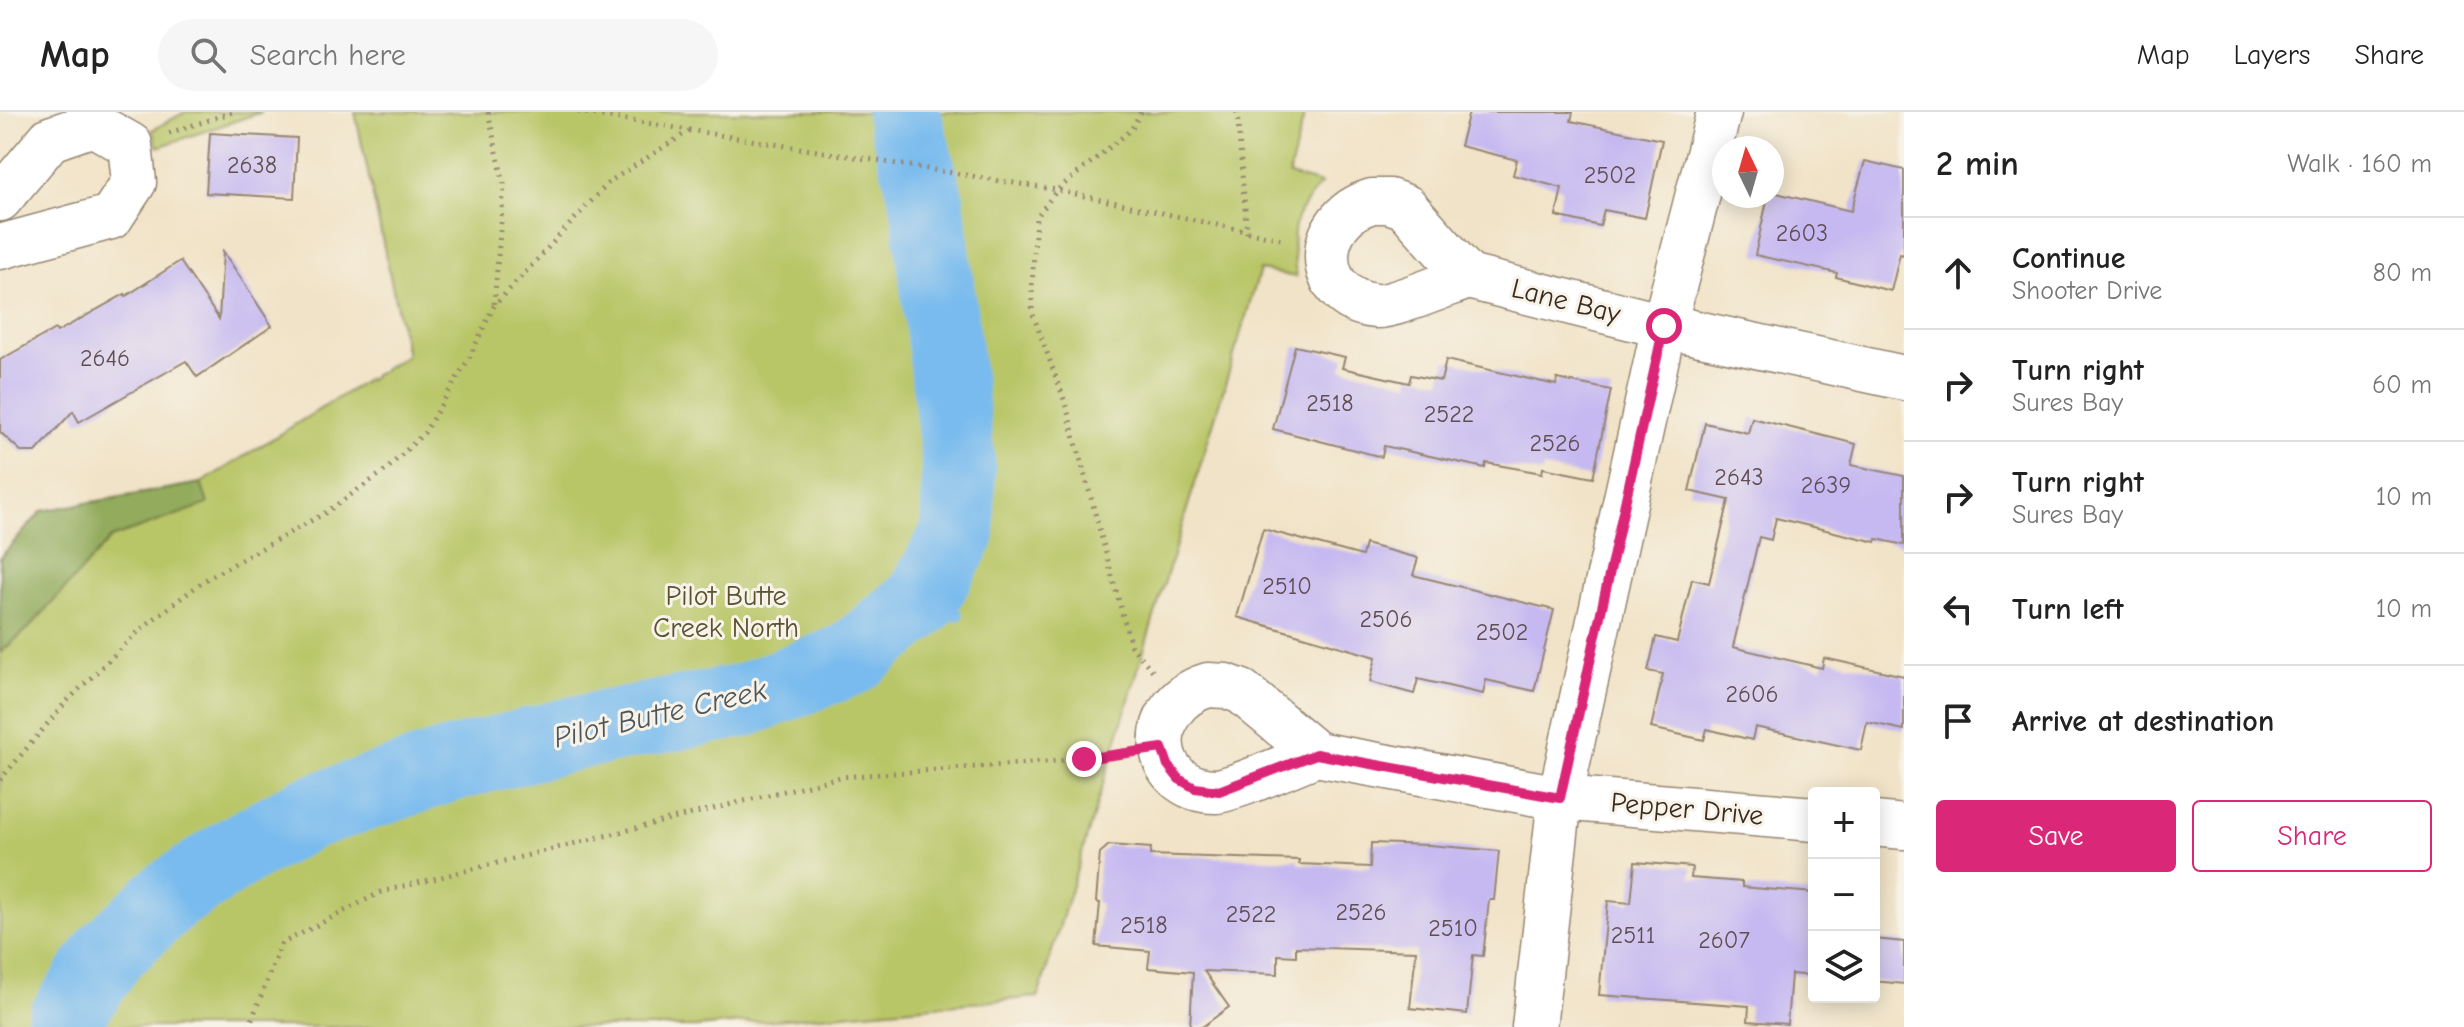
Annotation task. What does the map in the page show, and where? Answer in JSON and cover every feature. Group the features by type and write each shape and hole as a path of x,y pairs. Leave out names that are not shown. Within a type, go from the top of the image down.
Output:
{"street":[{"path":"1534,1027 1560,798 1664,326 1719,112"},
{"path":"0,199 50,139 93,124 130,145 134,182 111,217 0,247"},
{"path":"1372,201 1389,201 1406,207 1468,277 1379,307 1346,295 1334,282 1326,248 1336,224 1355,206 1372,201"},
{"name":"Lane Bay","path":"1468,277 1664,326 1904,378"},
{"path":"1208,685 1226,686 1242,692 1316,754 1219,791 1195,788 1179,779 1168,765 1162,748 1162,730 1167,714 1177,700 1192,690 1208,685"},
{"name":"Pepper Drive","path":"1316,754 1560,798 1808,819"},
{"path":"1880,825 1904,827"}],"path":[{"path":"130,145 233,112"},
{"path":"488,112 504,184 494,306"},
{"path":"578,112 1057,190 1326,248"},
{"path":"1141,112 1131,130 1057,190 1036,218 1032,312 1065,402 1131,646 1177,700"},
{"path":"1237,112 1247,233"},
{"path":"0,780 65,703 142,628 205,580 325,513 386,470 424,433 469,358 494,306 609,182 689,131"},
{"path":"249,1027 281,944 381,892 840,777 1084,759 1162,748"}],"green space":[{"path":"185,112 262,112 158,147 152,130"},
{"name":"Pilot Butte Creek North","path":"355,112 1305,112 1289,175 1321,184 1303,207 1295,227 1296,277 1260,270 1038,997 695,1027 0,1027 0,558 42,511 201,483 407,355"},
{"path":"201,483 208,504 111,538 30,627 0,653 0,558 42,511"}],"building":[{"path":"1469,112 1573,112 1571,121 1662,140 1645,218 1604,210 1600,226 1556,216 1562,188 1513,175 1517,160 1460,146"},
{"path":"210,133 297,138 294,198 206,193"},
{"path":"1865,161 1904,170 1904,255 1900,254 1891,291 1836,277 1837,273 1755,255 1765,208 1784,208 1784,195 1851,211"},
{"path":"223,251 272,326 197,377 186,361 79,422 73,411 36,452 22,452 0,432 0,360 55,329 57,332 126,296 180,261 219,319"},
{"path":"1295,346 1345,357 1342,368 1409,383 1411,375 1441,381 1446,360 1556,385 1557,379 1611,390 1593,478 1543,468 1542,473 1486,463 1485,468 1384,446 1382,457 1273,429"},
{"path":"1752,418 1856,444 1851,465 1904,476 1904,545 1877,539 1876,542 1776,518 1771,540 1759,537 1733,647 1822,668 1824,658 1904,676 1904,730 1867,722 1861,750 1755,727 1752,740 1707,729 1704,740 1651,728 1663,674 1648,671 1656,637 1677,642 1692,579 1709,583 1729,500 1689,491 1705,423 1748,433"},
{"path":"1263,529 1362,556 1365,544 1418,558 1413,575 1554,610 1534,691 1486,680 1483,694 1418,679 1414,694 1370,682 1376,657 1237,617"},
{"path":"1371,843 1499,851 1494,900 1489,900 1483,956 1473,955 1467,1014 1410,1008 1416,951 1296,947 1296,956 1278,955 1278,974 1204,971 1229,1007 1202,1027 1190,1027 1193,972 1148,968 1150,951 1096,946 1100,853 1109,845 1151,848 1150,855 1299,860 1299,864 1370,867"},
{"path":"1635,862 1692,867 1691,878 1742,882 1742,887 1808,892 1808,975 1791,974 1787,1024 1748,1021 1749,1006 1599,995 1608,901 1631,903"},
{"path":"1880,940 1904,942 1904,984 1880,982"}],"waterway":[{"name":"Pilot Butte Creek","path":"63,1027 65,1019 110,952 170,896 239,851 306,814 447,766 575,733 742,701 851,659 922,600 958,533 958,459 927,201 903,112"},
{"path":"913,608 935,607 957,615"}],"route":[{"path":"1084,759 1162,748 1168,765 1179,779 1195,788 1219,791 1316,754 1560,798 1664,326"}]}
